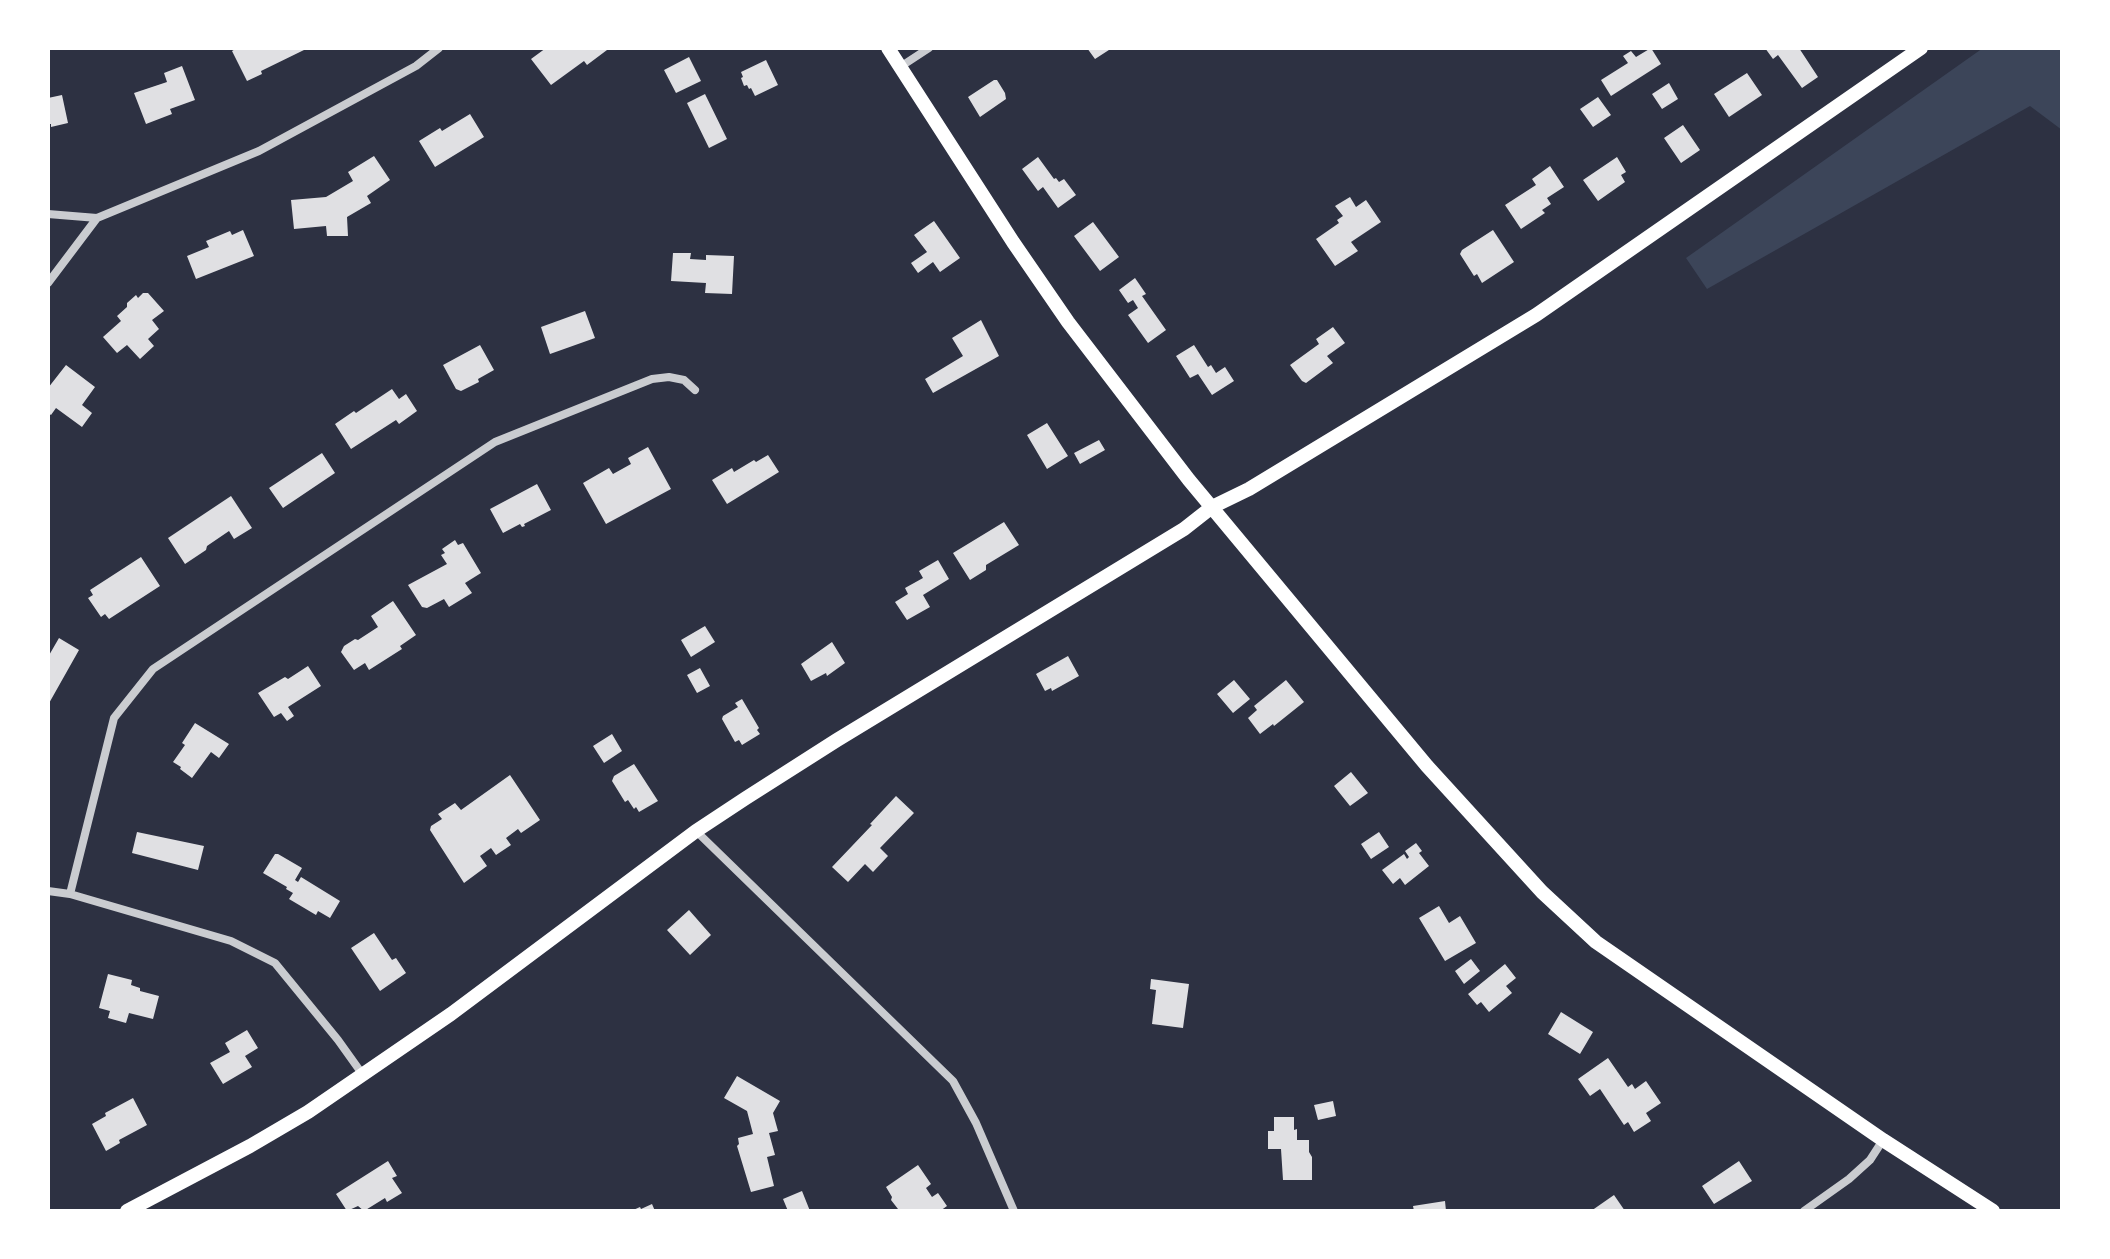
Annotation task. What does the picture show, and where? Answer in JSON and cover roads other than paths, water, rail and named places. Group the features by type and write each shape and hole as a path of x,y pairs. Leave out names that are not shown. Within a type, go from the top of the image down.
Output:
{"main road":[{"path":"888,48 1068,322 1189,480 1427,766 1542,892 1596,942 1883,1140 1993,1211"},
{"path":"127,1211 146,1206 308,1112 451,1014 696,831 837,740 1184,529 1212,507 1249,489 1536,315 1921,48"}],"street":[{"path":"48,214 97,218 259,151 416,66 439,48"},
{"path":"900,67 929,48"},
{"path":"48,283 97,218"},
{"path":"70,894 114,718 153,669 495,442 652,379 669,377 684,380 695,390"},
{"path":"696,831 953,1081 976,1123 1014,1211"},
{"path":"48,891 70,894 231,941 275,963 364,1075"},
{"path":"1804,1211 1849,1179 1870,1160 1883,1140"}]}
